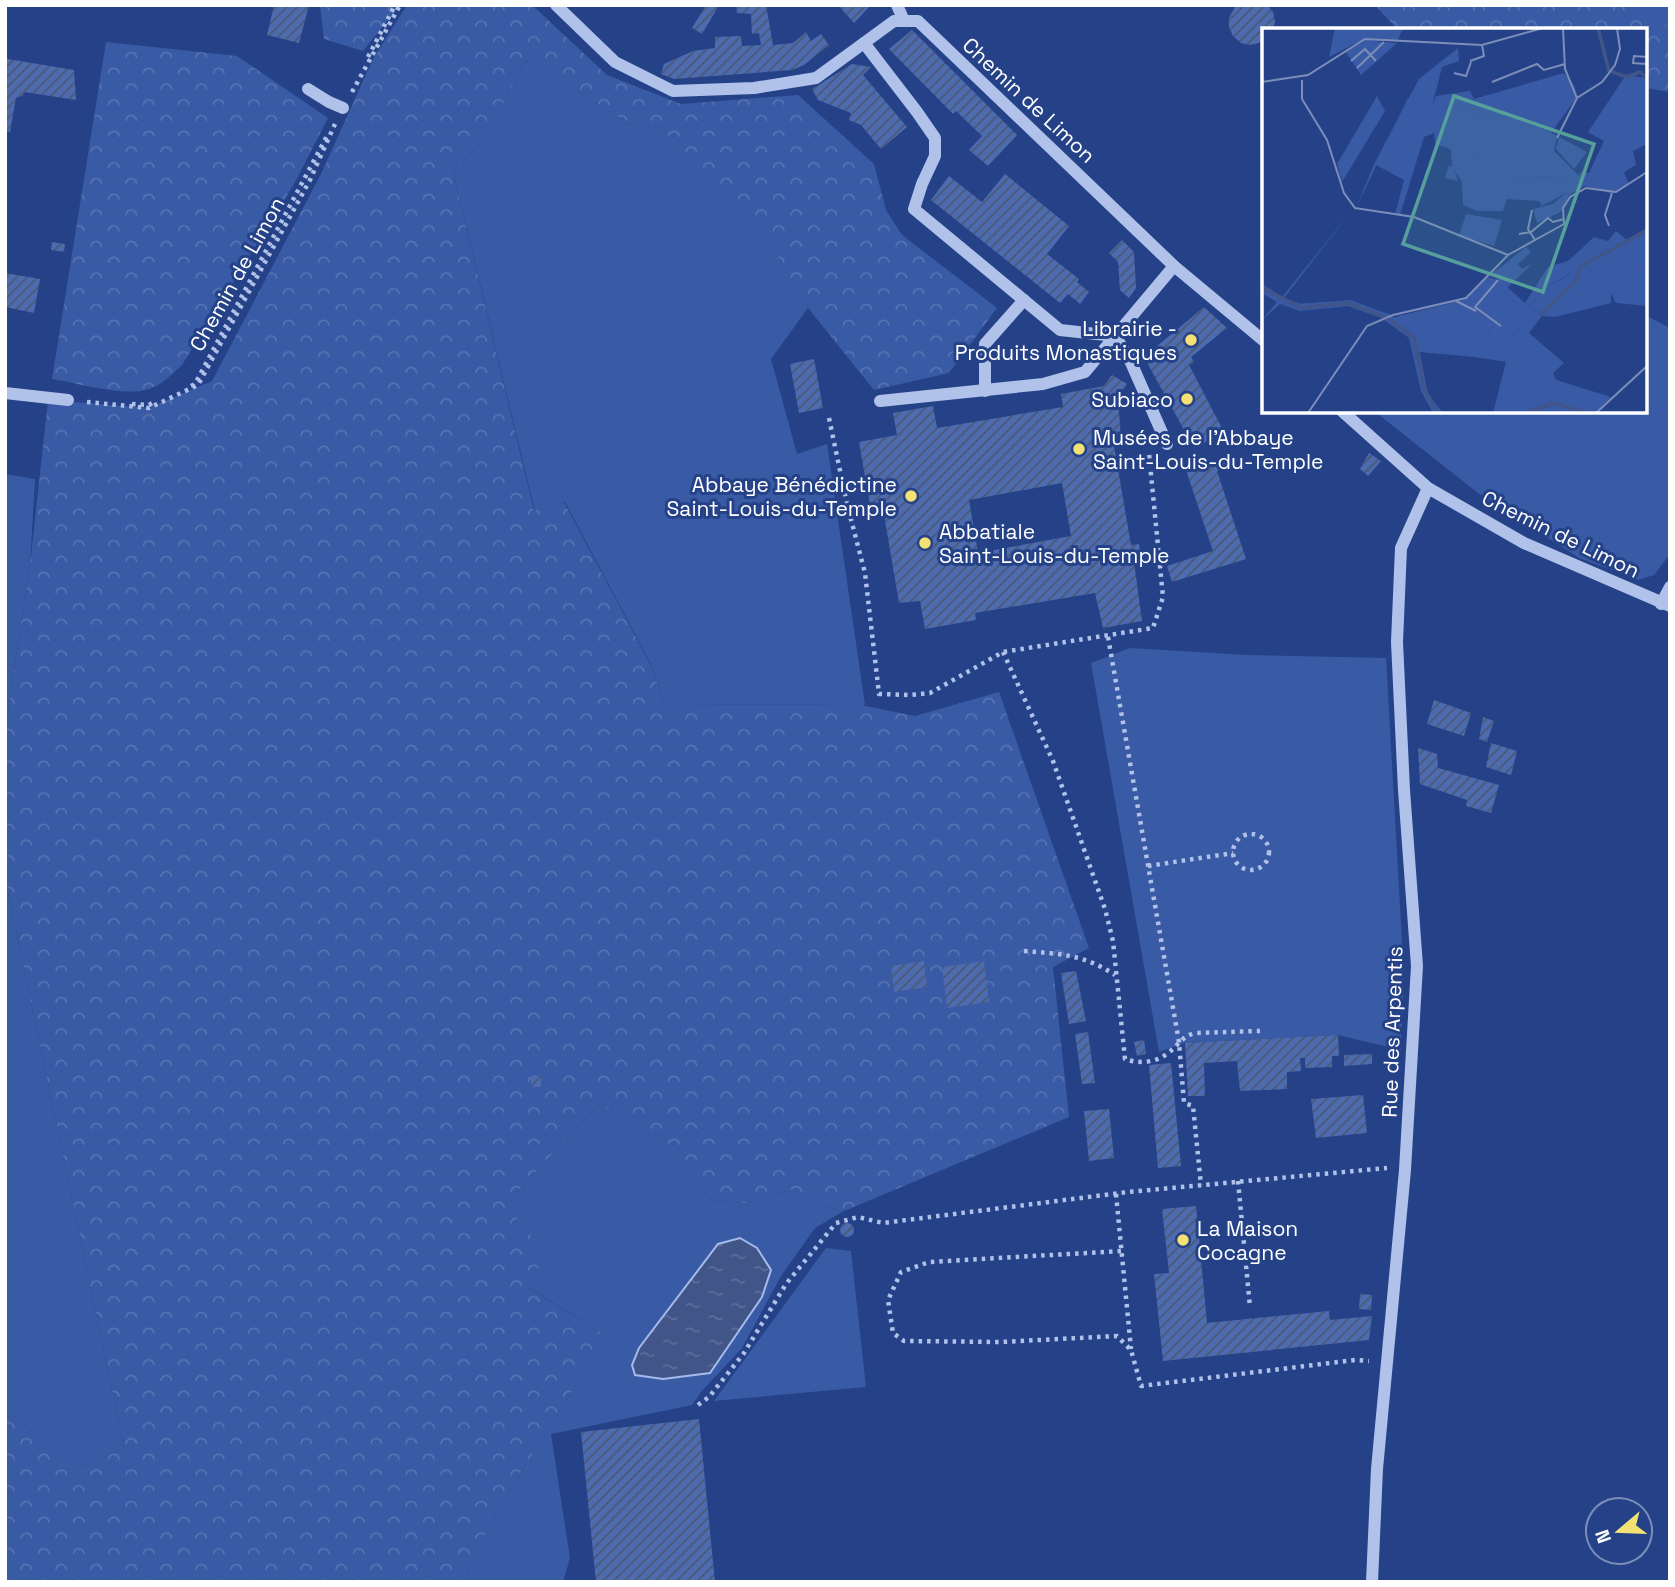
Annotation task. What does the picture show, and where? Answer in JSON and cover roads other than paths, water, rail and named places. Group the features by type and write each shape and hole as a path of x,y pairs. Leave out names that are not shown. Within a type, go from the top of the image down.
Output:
{"street":[{"path":"556,5 615,62 673,91 754,88 817,78 894,21 904,21 897,5"},
{"name":"Chemin de Limon","path":"904,21 918,21 1174,266 1262,339"},
{"path":"864,43 935,138 936,156 922,184 914,209 1060,330 1115,336"},
{"path":"308,89 342,107"},
{"path":"880,401 1043,383 1085,372 1174,266"},
{"path":"985,391 985,344 1024,300"},
{"path":"1115,336 1129,358 1167,444"},
{"path":"5,393 68,400"},
{"name":"Chemin de Limon","path":"1344,413 1428,488 1524,543 1666,605"},
{"name":"Rue des Arpentis","path":"1372,1582 1377,1469 1405,1170 1417,966 1404,790 1397,642 1401,548 1428,488"},
{"path":"1666,605 1670,587"}],"water":[{"path":"740,1238 757,1248 771,1270 762,1297 710,1373 663,1379 635,1375 632,1365 639,1348 718,1244"}],"place":[{"name":"Librairie - Produits Monastiques","path":"1191,340"},
{"name":"Subiaco","path":"1187,399"},
{"name":"Musées de l'Abbaye Saint-Louis-du-Temple","path":"1079,449"},
{"name":"Abbaye Bénédictine Saint-Louis-du-Temple","path":"911,496"},
{"name":"Abbatiale Saint-Louis-du-Temple","path":"925,543"},
{"name":"La Maison Cocagne","path":"1183,1240"}]}
